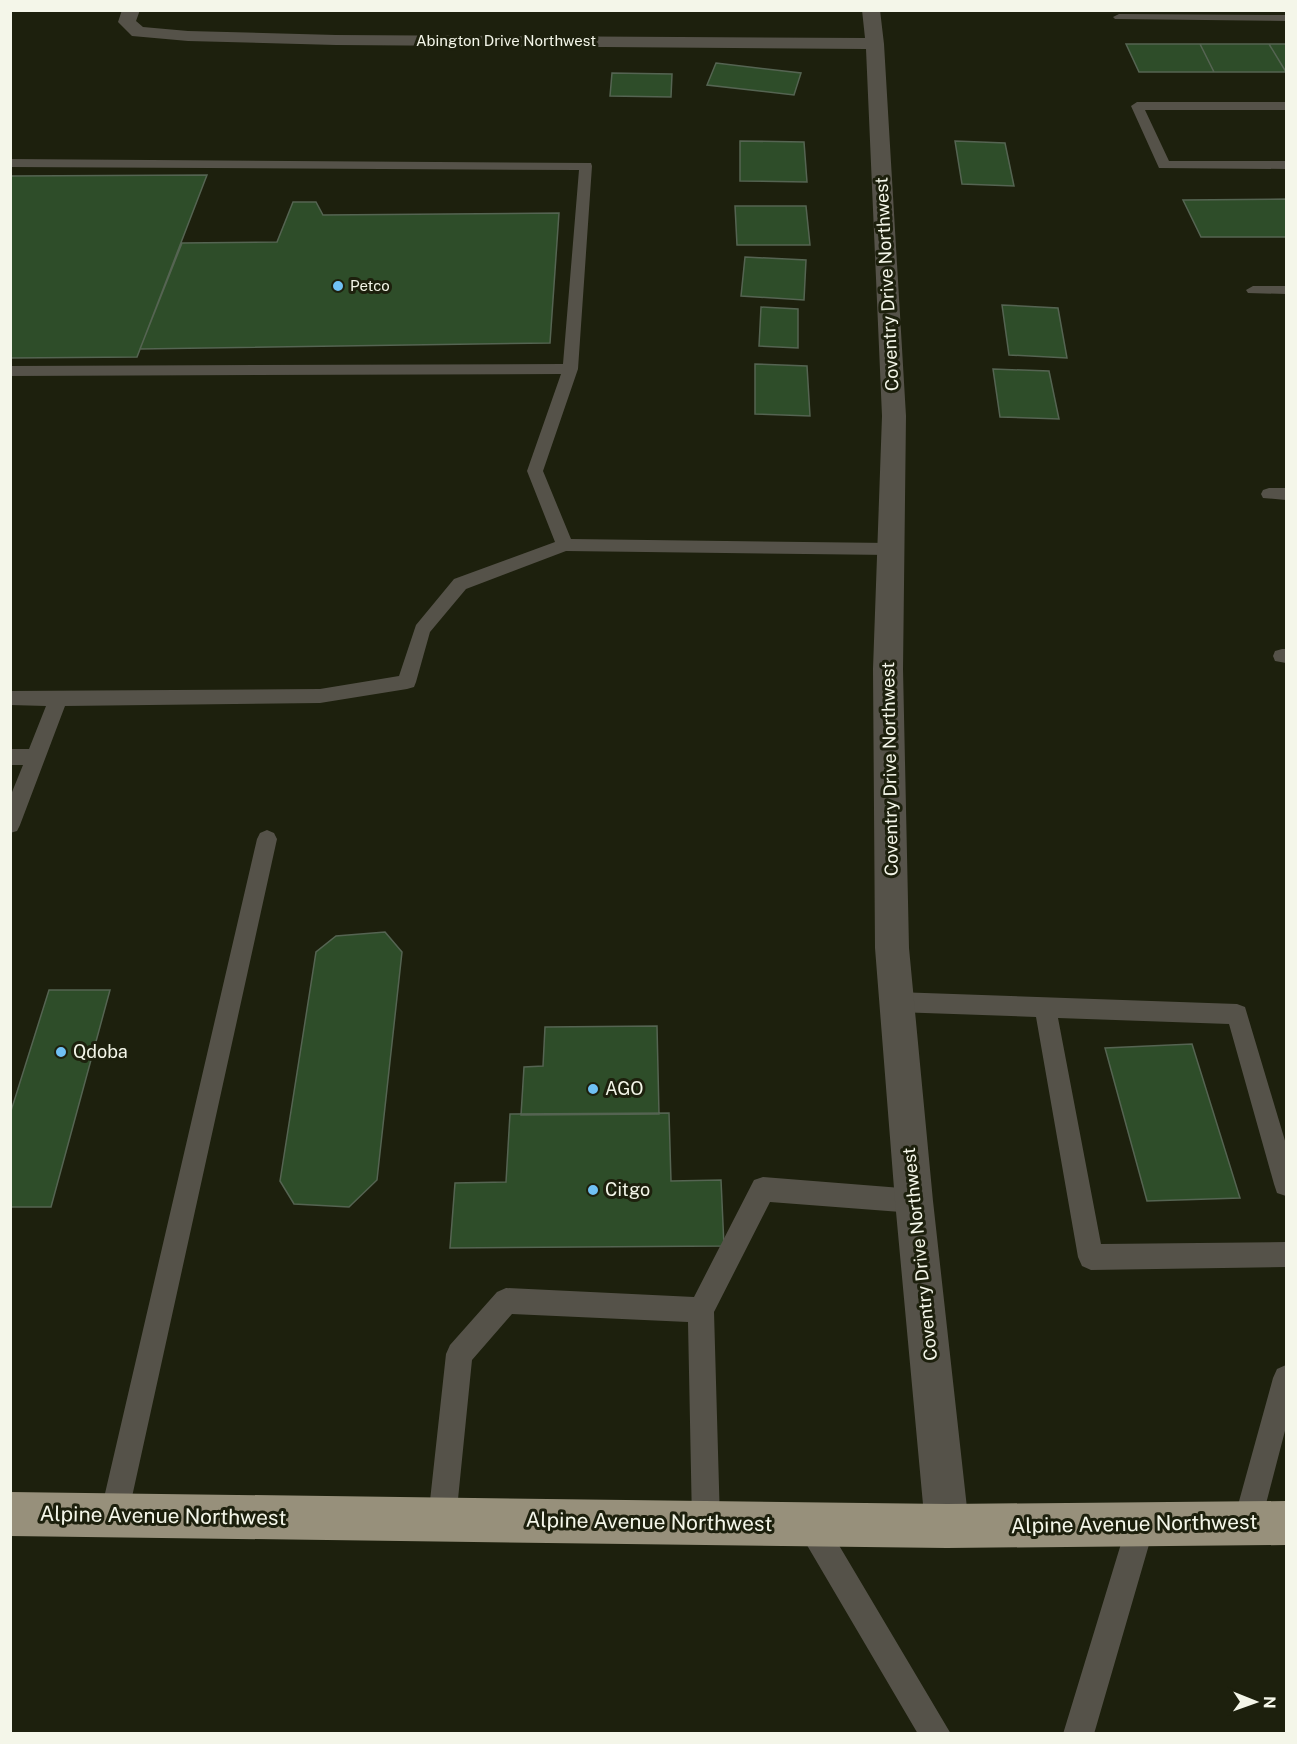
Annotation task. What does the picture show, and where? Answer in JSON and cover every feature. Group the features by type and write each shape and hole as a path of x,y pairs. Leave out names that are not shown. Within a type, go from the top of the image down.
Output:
{"highway":[{"name":"Alpine Avenue Northwest","path":"10,1514 947,1526 1267,1523"}],"street":[{"name":"Abington Drive Northwest","path":"131,10 127,22 138,32 188,36 336,40 875,44"},
{"name":"Coventry Drive Northwest","path":"871,10 875,44 894,416 889,716 892,948 914,1202 947,1526"}],"lane":[{"path":"1119,17 1287,18"},
{"path":"1287,105 1137,106 1164,165 1287,165"},
{"path":"10,163 586,166 570,369 535,471 565,545"},
{"path":"1253,290 1287,290"},
{"path":"10,371 570,369"},
{"path":"10,698 321,696 407,682 422,630 460,584 565,545 890,549"},
{"path":"10,825 58,699"},
{"path":"10,756 37,757"},
{"path":"114,1515 267,839"},
{"path":"896,1002 1238,1014 1287,1184"},
{"path":"1045,1007 1091,1257 1287,1255"},
{"path":"706,1522 701,1310 763,1189 914,1202"},
{"path":"442,1519 459,1353 506,1301 701,1310"},
{"path":"1267,1523 1287,1378"},
{"path":"1078,1734 1141,1524"},
{"path":"811,1525 936,1734"}],"building":[{"path":"1126,44 1200,44 1214,72 1139,72"},
{"path":"1200,44 1269,44 1286,72 1214,72"},
{"path":"1269,44 1286,44 1286,72"},
{"path":"716,63 801,73 794,95 707,85"},
{"path":"612,73 672,74 671,97 610,96"},
{"path":"740,141 804,142 807,182 740,181"},
{"path":"955,141 1005,143 1014,186 962,184"},
{"path":"207,175 137,357 10,358 10,176"},
{"path":"1286,199 1286,237 1201,237 1183,200"},
{"path":"293,202 316,202 323,215 559,213 550,343 140,349 182,243 277,242"},
{"path":"735,206 806,206 810,245 737,245"},
{"path":"745,257 806,260 804,300 741,296"},
{"path":"1002,305 1058,308 1067,358 1009,355"},
{"path":"761,307 798,309 798,348 759,346"},
{"path":"755,364 807,366 810,416 755,414"},
{"path":"993,369 1049,371 1059,419 1000,417"},
{"path":"385,932 402,952 377,1180 349,1207 294,1204 280,1181 316,952 336,936"},
{"name":"Qdoba","path":"49,990 110,990 51,1207 10,1207 10,1114"},
{"path":"657,1026 659,1114 521,1115 524,1067 543,1066 545,1027"},
{"path":"1192,1044 1240,1198 1147,1201 1105,1048"},
{"path":"669,1113 671,1181 721,1180 724,1246 450,1248 455,1183 506,1182 510,1114"}],"place":[{"name":"Petco","path":"338,286"},
{"name":"Qdoba","path":"61,1052"},
{"name":"AGO","path":"593,1089"},
{"name":"Citgo","path":"593,1190"}]}
